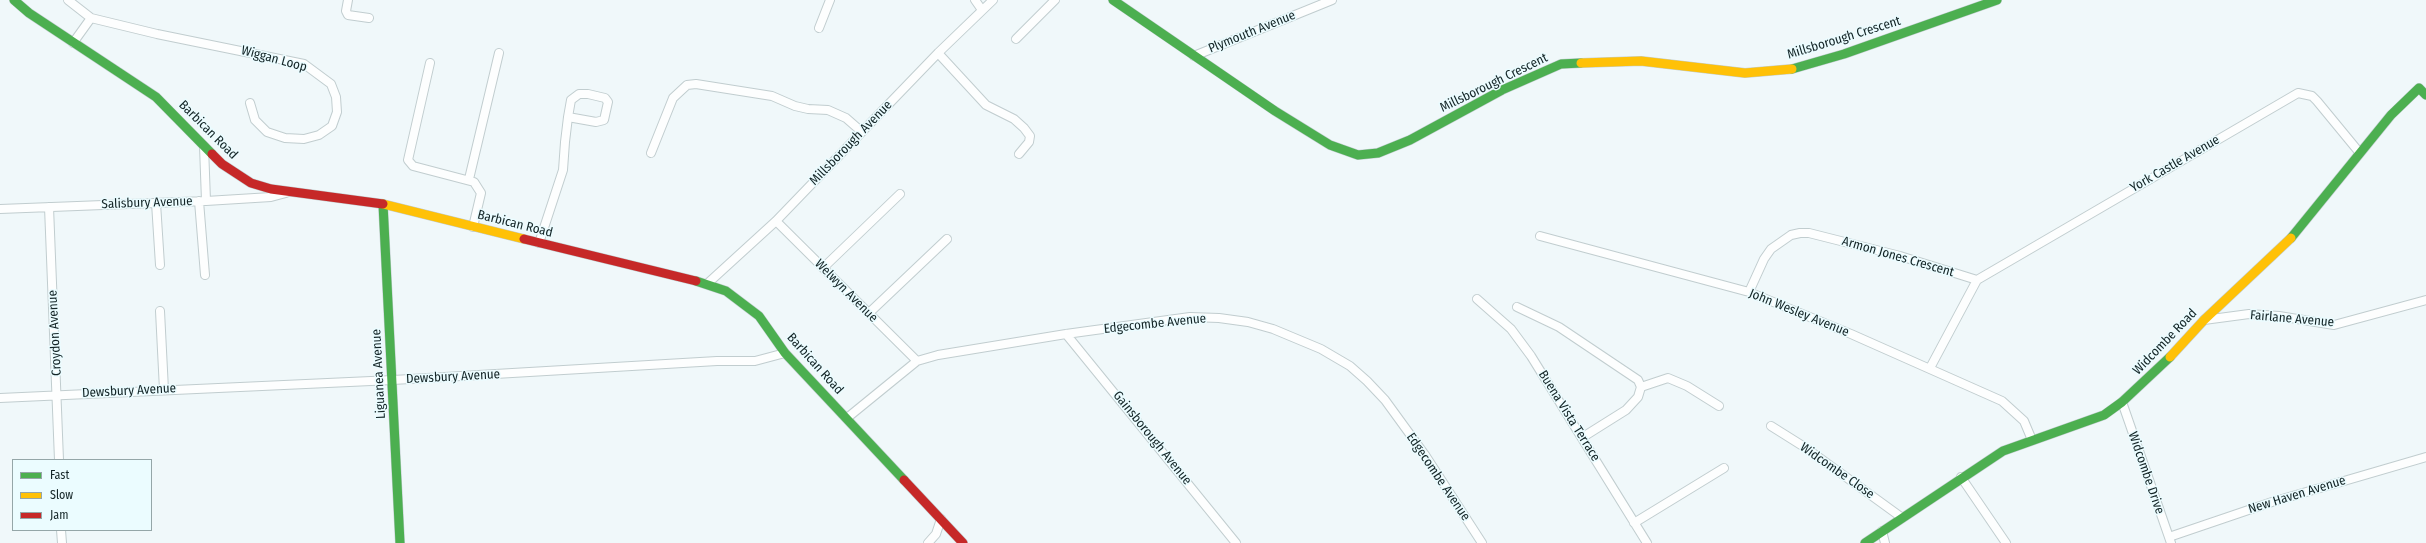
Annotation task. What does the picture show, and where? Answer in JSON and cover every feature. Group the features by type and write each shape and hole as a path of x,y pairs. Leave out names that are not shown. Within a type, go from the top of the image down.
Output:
{"street":[{"name":"Barbican Road","path":"14,0 29,13 73,43 133,80 156,97 222,164 251,183 271,189 383,204 707,284 726,291 759,316 785,353 963,543"},
{"name":"Wiggan Loop","path":"68,0 91,18 157,34 304,64 319,72 331,84 336,97 337,112 332,126 319,135 304,138 285,138 267,132 255,120 250,103"},
{"path":"348,0 346,11 348,15 369,18"},
{"path":"819,28 830,0"},
{"path":"975,0 982,10"},
{"name":"Millsborough Avenue","path":"707,284 776,221 938,53 993,0"},
{"path":"1016,39 1055,0"},
{"name":"Millsborough Crescent","path":"1113,0 1194,56 1330,145 1358,155 1378,153 1410,140 1502,90 1561,64 1641,61 1745,73 1787,70 1844,54 1998,0"},
{"name":"Plymouth Avenue","path":"1194,56 1332,0"},
{"path":"73,43 91,18"},
{"path":"469,179 499,53"},
{"path":"938,53 986,105 1014,119 1024,128 1030,136 1029,142 1019,154"},
{"path":"430,63 409,163 469,179 479,187 481,193 473,227"},
{"path":"651,153 673,98 687,85 696,84 772,96 794,106 808,109 828,110 846,118 862,132"},
{"path":"2423,85 2426,95"},
{"name":"Widcombe Road","path":"1865,543 1961,477 2003,451 2104,415 2122,402 2168,359 2204,320 2280,250 2311,215 2359,152 2391,115 2423,85"},
{"name":"York Castle Avenue","path":"1978,280 2298,93 2312,96 2359,152"},
{"path":"539,243 563,170 568,117 571,100 574,96 588,94 605,98 608,102 604,120 596,122 568,117"},
{"path":"204,146 202,201 205,275"},
{"name":"Salisbury Avenue","path":"0,209 202,201 271,197 294,192"},
{"path":"823,268 900,194"},
{"path":"156,203 160,265"},
{"name":"Liguanea Avenue","path":"383,204 400,543"},
{"name":"Croydon Avenue","path":"49,207 58,395 59,459"},
{"name":"Welwyn Avenue","path":"776,221 917,361"},
{"name":"Armon Jones Crescent","path":"1748,292 1771,248 1791,235 1800,233 1809,233 1900,256 1978,280"},
{"name":"John Wesley Avenue","path":"1540,236 1748,292 1930,368 2002,401 2024,421 2032,440"},
{"path":"869,314 947,239"},
{"path":"1930,368 1978,280"},
{"name":"Buena Vista Terrace","path":"1477,299 1511,329 1520,341 1583,437 1647,543"},
{"name":"Fairlane Avenue","path":"2204,320 2249,314 2279,316 2334,325 2426,300"},
{"path":"1517,307 1559,327 1631,373 1638,380 1641,387 1638,397 1626,410 1583,437"},
{"path":"160,311 164,390"},
{"name":"Edgecombe Avenue","path":"847,418 917,361 972,349 1066,334 1190,318 1219,318 1273,329 1321,349 1350,366 1385,400 1426,454 1482,543"},
{"name":"Gainsborough Avenue","path":"1066,334 1236,543"},
{"name":"Dewsbury Avenue","path":"0,398 393,380 718,361 755,361 785,353"},
{"path":"1641,387 1668,378 1687,386 1719,406"},
{"name":"Widcombe Drive","path":"2122,402 2170,540"},
{"name":"Widcombe Close","path":"1771,426 1806,448 1901,517"},
{"name":"New Haven Avenue","path":"2170,540 2272,502 2426,457"},
{"path":"1634,523 1724,468"},
{"path":"1961,477 2006,543"},
{"path":"928,543 936,534 941,519"},
{"path":"61,531 62,543"},
{"path":"1882,531 1885,543"}],"traffic: fast":[{"path":"14,0 29,13 156,97 212,154"},
{"path":"1113,0 1275,111 1330,145 1358,155 1378,153 1410,140 1502,90 1561,64 1581,63"},
{"path":"1792,69 1844,54 1997,0"},
{"path":"2291,238 2391,115 2419,88 2426,95"},
{"path":"383,204 400,543"},
{"path":"696,281 726,291 759,316 785,353 904,480"},
{"path":"1865,543 2003,451 2104,415 2122,402 2170,357"}],"traffic: slow":[{"path":"1581,63 1641,61 1745,73 1792,69"},
{"path":"383,204 524,239"},
{"path":"2170,357 2204,320 2291,238"}],"traffic: jam":[{"path":"212,154 222,164 251,183 271,189 383,204"},
{"path":"524,239 696,281"},
{"path":"904,480 963,543"}]}
